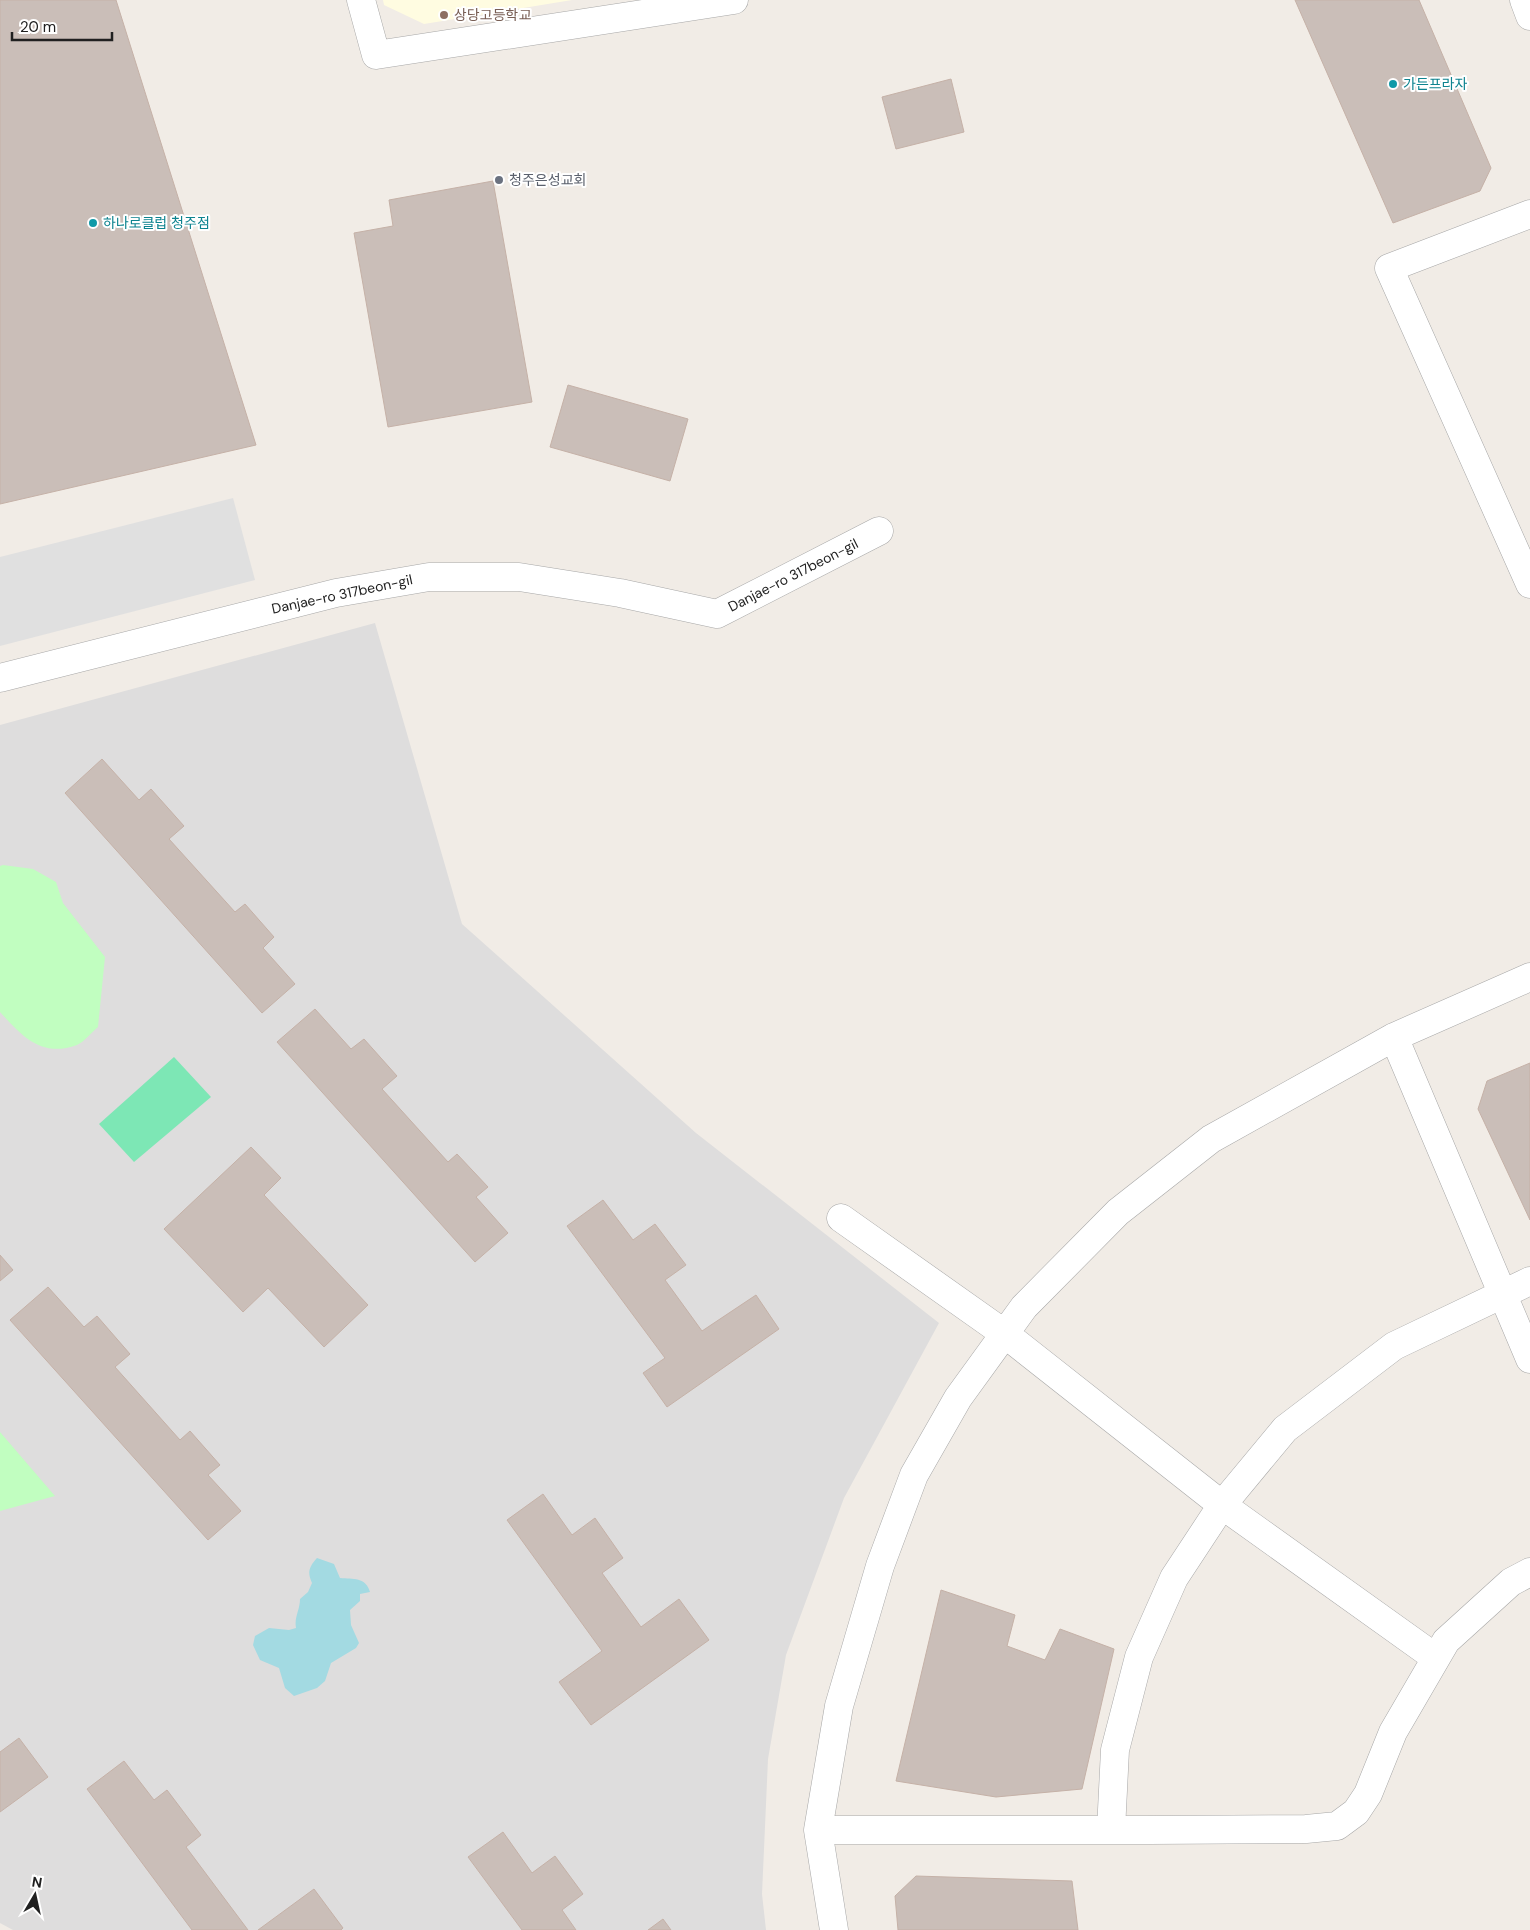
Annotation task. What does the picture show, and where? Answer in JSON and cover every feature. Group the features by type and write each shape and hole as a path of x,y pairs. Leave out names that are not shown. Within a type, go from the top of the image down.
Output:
{"street":[{"path":"361,0 376,56 734,0"},
{"path":"1524,0 1530,16"},
{"path":"1530,214 1389,268 1530,584"},
{"name":"Danjae-ro 317beon-gil","path":"0,678 332,594 429,577 519,577 620,593 717,614 879,530"},
{"path":"834,1930 818,1830 839,1706 880,1566 910,1484 958,1398 1024,1307 1118,1212 1212,1139 1394,1037 1530,977"},
{"path":"1394,1037 1530,1359"},
{"path":"841,1218 1005,1334 1222,1505 1436,1658"},
{"path":"1111,1830 1115,1750 1139,1657 1174,1578 1222,1505 1285,1430 1394,1346 1530,1281"},
{"path":"818,1830 1306,1829 1337,1826 1356,1812 1368,1794 1394,1732 1446,1641 1511,1582 1530,1572"}],"shaded area":[{"name":"상당고등학교","path":"383,0 572,0 424,24 384,5"},
{"path":"233,498 255,580 0,646 0,557"},
{"path":"375,623 462,924 696,1133 939,1323 844,1498 786,1655 768,1759 762,1894 766,1930 13,1930 0,1923 0,725"}],"green space":[{"path":"0,866 33,869 56,882 63,903 105,957 98,1027 77,1045 53,1049 43,1047 16,1029 0,1012"},
{"path":"174,1057 211,1097 134,1162 99,1124"},
{"path":"0,1432 55,1496 0,1511"}],"water":[{"path":"317,1558 334,1564 340,1578 362,1581 370,1592 360,1594 360,1601 350,1610 351,1625 359,1643 356,1648 331,1663 325,1681 317,1688 294,1696 285,1688 279,1668 260,1660 253,1645 255,1636 269,1628 289,1630 296,1628 300,1599 308,1592 312,1583 310,1570"}],"building":[{"name":"하나로클럽 청주점","path":"0,0 116,0 256,445 0,504"},
{"name":"가든프라자","path":"1295,0 1419,0 1491,168 1480,191 1393,223"},
{"path":"951,79 964,132 896,149 882,97"},
{"path":"493,181 532,402 388,427 354,233 393,226 389,200"},
{"path":"568,385 688,419 670,481 550,447"},
{"path":"102,759 139,800 151,789 184,826 169,839 235,912 245,904 274,937 263,948 295,984 262,1013 65,793"},
{"path":"315,1009 351,1049 364,1039 397,1076 382,1089 448,1162 457,1154 488,1187 476,1197 508,1233 475,1262 277,1042"},
{"path":"1530,1063 1530,1220 1478,1109 1487,1081"},
{"path":"251,1147 281,1178 264,1195 368,1305 324,1347 268,1288 243,1312 164,1229"},
{"path":"603,1200 633,1240 655,1224 686,1265 665,1280 702,1331 756,1295 779,1329 667,1407 643,1373 665,1358 567,1226"},
{"path":"0,1255 13,1270 0,1281"},
{"path":"48,1287 84,1327 97,1316 130,1354 115,1367 180,1440 190,1431 220,1465 208,1475 241,1511 208,1540 10,1320"},
{"path":"543,1494 572,1535 595,1518 623,1558 602,1573 641,1627 679,1599 709,1640 591,1725 559,1682 602,1651 507,1520"},
{"path":"941,1590 1015,1615 1007,1646 1045,1660 1060,1629 1114,1649 1082,1789 996,1797 896,1781"},
{"path":"19,1738 48,1777 0,1812 0,1752"},
{"path":"124,1761 154,1800 167,1790 201,1835 186,1847 248,1930 192,1930 87,1789"},
{"path":"503,1832 532,1873 555,1856 583,1894 562,1910 576,1930 522,1930 468,1857"},
{"path":"916,1876 1072,1881 1078,1930 898,1930 895,1896"},
{"path":"314,1889 343,1928 341,1930 258,1930"},
{"path":"663,1919 671,1930 648,1930"}],"place":[{"name":"상당고등학교","path":"444,15"},
{"name":"가든프라자","path":"1393,84"},
{"name":"청주은성교회","path":"499,180"},
{"name":"하나로클럽 청주점","path":"93,223"}]}
